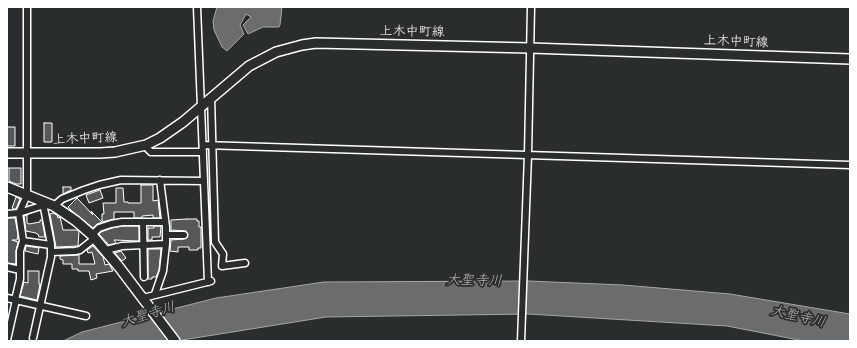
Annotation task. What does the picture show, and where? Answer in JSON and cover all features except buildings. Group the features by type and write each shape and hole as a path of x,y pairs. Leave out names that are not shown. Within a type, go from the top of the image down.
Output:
{"main road":[{"name":"上木中町線","path":"7,153 100,153 115,152 144,145 160,138 183,122 240,73 258,61 276,52 302,44 316,43 530,48 850,59"},
{"path":"7,187 54,206 76,221 94,237 106,250 175,341"}],"street":[{"path":"7,340 20,280 20,251 23,241 19,213 27,195 27,7"},
{"path":"143,298 209,282 197,7"},
{"path":"521,341 528,155 531,7"},
{"path":"211,97 215,242 222,254 222,266 245,263"},
{"path":"203,144 850,165"},
{"path":"144,145 151,152 203,152"},
{"path":"54,206 62,199 99,185 121,180 204,181"},
{"path":"156,294 163,271 166,244 160,180"},
{"path":"7,214 19,213 41,206 43,202"},
{"path":"33,338 52,252 43,202"},
{"path":"52,252 75,252 80,250 94,237 99,228 103,226 122,222 165,222"},
{"path":"143,222 144,277"},
{"path":"166,235 184,235"},
{"path":"23,241 51,245"},
{"path":"106,250 122,246 166,244"},
{"path":"7,267 20,270"},
{"path":"7,298 86,316"}],"water":[{"path":"217,7 282,7 280,25 279,27 263,27 248,34 243,25 251,17 246,14 240,25 244,34 227,51 222,47 214,30 213,21"},
{"name":"大聖寺川","path":"528,281 623,285 730,294 850,314 850,341 804,341 727,326 528,314 326,317 176,341 63,341 82,332 216,298 324,282"}]}
